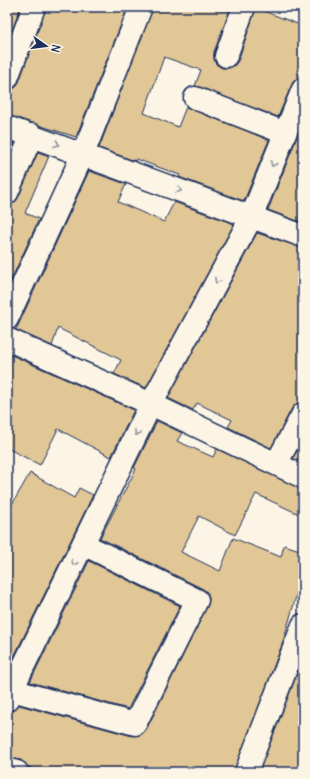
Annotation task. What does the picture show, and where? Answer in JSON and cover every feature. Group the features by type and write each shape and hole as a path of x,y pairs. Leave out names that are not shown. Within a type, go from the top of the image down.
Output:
{"street":[{"path":"7,78 34,7"},
{"path":"7,319 83,154 141,7"},
{"path":"226,56 244,7"},
{"path":"83,544 197,600 135,724 10,695 83,544 151,404 251,218 303,89"},
{"path":"195,98 285,133"},
{"path":"7,127 303,236"},
{"path":"7,193 32,135"},
{"path":"7,339 151,404 303,478"},
{"path":"276,464 303,414"},
{"path":"246,772 296,662 303,625"},
{"path":"7,769 17,772"}],"building":[{"path":"7,7 21,7 7,43"},
{"path":"46,7 128,7 76,137 7,115 7,90 15,88 19,82"},
{"path":"153,7 231,7 214,52 216,64 222,68 234,66 238,61 256,8 303,26 303,77 296,79 292,84 278,117 195,86 201,70 164,57 144,113 178,127 186,107 269,140 244,201 179,177 180,175 136,159 135,161 99,148"},
{"path":"303,122 303,223 268,210"},
{"path":"7,140 15,143 7,161"},
{"path":"38,152 49,156 25,213 39,219 7,289 7,205 14,203 18,198"},
{"path":"89,171 126,184 118,202 164,222 174,202 234,224 146,388 114,374 121,360 58,328 52,346 16,330"},
{"path":"257,233 303,248 303,402 297,403 292,408 271,448 228,427 232,420 197,403 193,410 168,398"},
{"path":"7,353 134,410 111,457 58,429 40,465 7,448"},
{"path":"157,421 182,433 177,441 213,457 217,449 303,489 303,516 256,494 235,535 199,516 181,552 220,571 233,538 281,557 284,545 303,551 303,572 283,642 234,772 43,772 28,767 21,760 7,757 7,712 14,711 19,705 132,736 142,734 146,730 208,605 208,593 203,589 100,538 136,469 134,468"},
{"path":"303,440 303,463 293,458"},
{"path":"30,473 74,498 79,488 93,495 7,671 7,513"},
{"path":"89,561 180,606 128,709 30,682"},
{"path":"297,674 303,676 303,772 259,772"}]}
